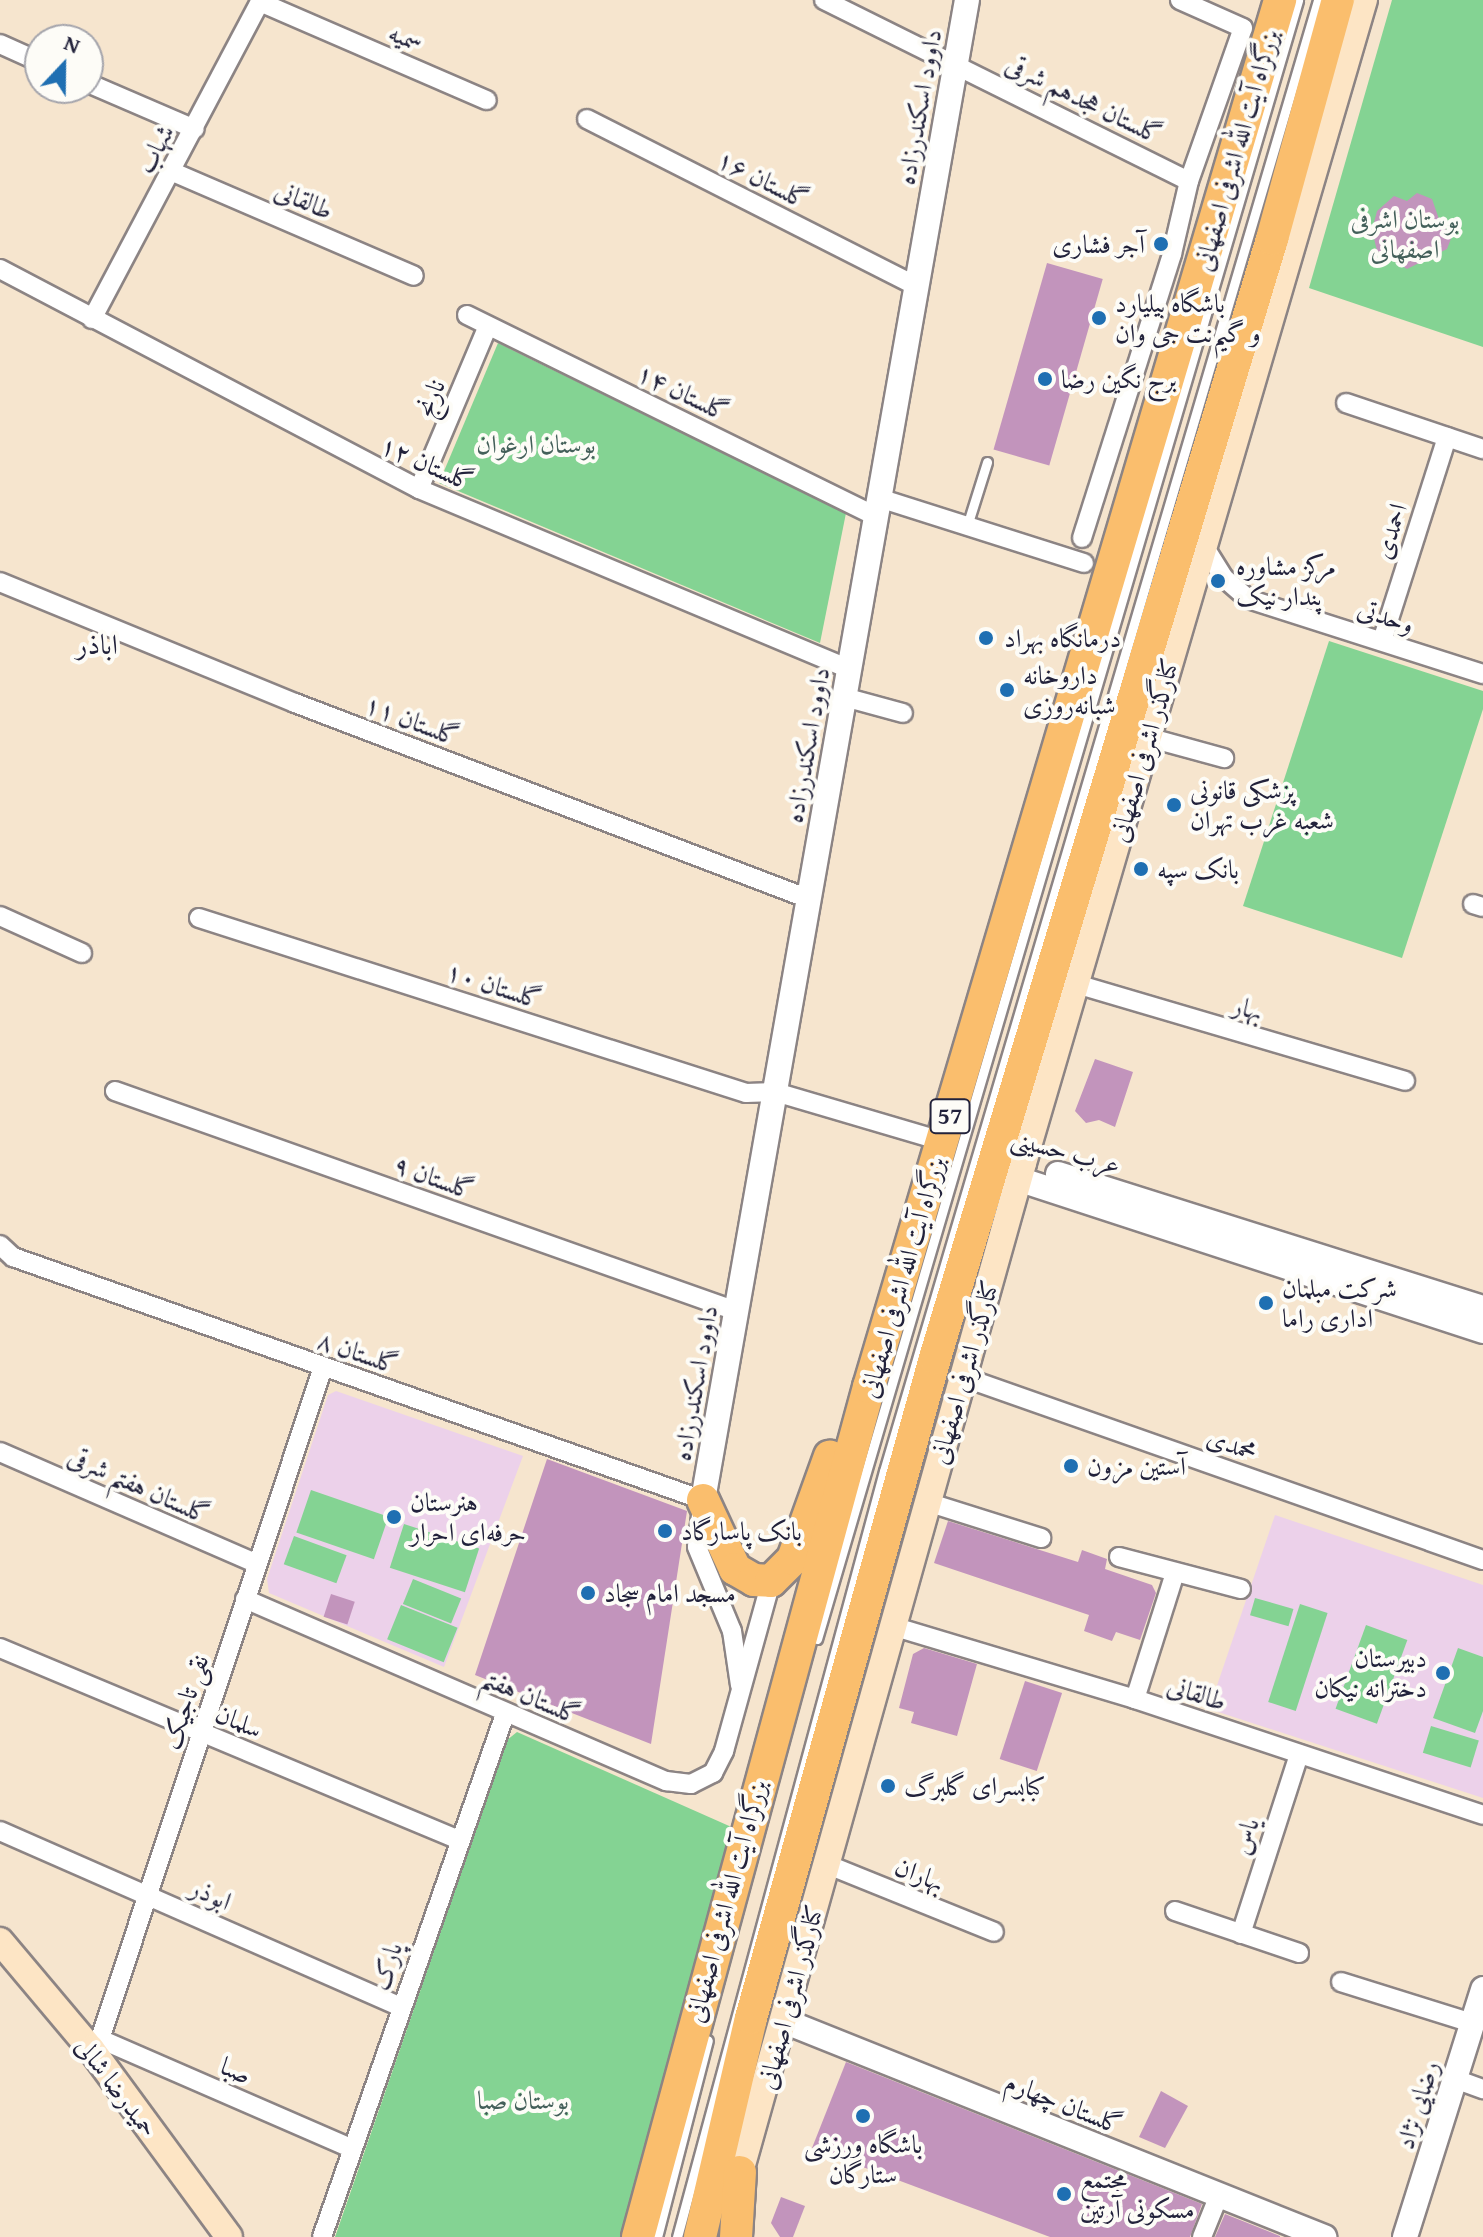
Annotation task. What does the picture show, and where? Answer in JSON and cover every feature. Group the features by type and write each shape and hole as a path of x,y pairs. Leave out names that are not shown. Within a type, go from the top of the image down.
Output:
{"highway":[{"name":"بزرگراه آیت الله اشرفی اصفهانی","path":"638,2237 869,1387 1280,0"},
{"name":"بزرگراه آیت الله اشرفی اصفهانی","path":"693,2235 751,2018 1011,1167 1279,251 1338,0"},
{"path":"703,1500 735,1569 754,1580 771,1581 793,1559 834,1443 869,1387"},
{"path":"736,2237 740,2172"}],"main road":[{"path":"1279,251 1300,220 1364,0"},
{"name":"کنارگذر اشرفی اصفهانی","path":"693,2235 740,2172 963,1377 1011,1167 1076,984 1147,737 1185,572 1204,546 1279,251"},
{"name":"حمیدرضا شالی","path":"0,1941 95,2044 229,2237"}],"street":[{"name":"گلستان هجدهم شرقی","path":"824,0 1189,181"},
{"name":"داوود اسکندرزاده","path":"703,1500 967,0"},
{"path":"1082,538 1172,254 1189,181 1243,28 1222,9 1180,0"},
{"name":"سمیه","path":"261,1 487,100"},
{"name":"شهاب","path":"92,319 173,172 261,1"},
{"path":"0,44 24,55"},
{"path":"104,90 195,129"},
{"name":"گلستان ۱۶","path":"587,119 916,286"},
{"name":"طالقانی","path":"173,172 414,276"},
{"name":"گلستان ۱۲","path":"0,269 419,489 849,669"},
{"name":"گلستان ۱۴","path":"467,315 878,507 967,526 1084,563"},
{"name":"نارنج","path":"419,489 488,326"},
{"path":"1346,403 1483,449"},
{"name":"احمدی","path":"1382,641 1447,437"},
{"name":"وحدتی","path":"1204,546 1223,577 1248,599 1483,674"},
{"name":"گلستان ۱۱","path":"0,582 295,703 809,899"},
{"path":"844,697 903,713"},
{"path":"1147,737 1224,758"},
{"path":"0,916 82,953"},
{"name":"گلستان ۱۰","path":"199,918 746,1093 775,1092 942,1141"},
{"name":"بهار","path":"1076,984 1405,1081"},
{"name":"گلستان ۹","path":"115,1091 736,1311"},
{"name":"عرب حسینی","path":"1011,1167 1483,1308"},
{"name":"عرب حسینی","path":"1011,1167 1483,1331"},
{"name":"گلستان ٨","path":"0,1245 13,1257 703,1500"},
{"name":"نقی تاجیک","path":"95,2044 202,1734 323,1367"},
{"name":"محمدی","path":"963,1377 1483,1560"},
{"name":"گلستان هفتم شرقی","path":"0,1452 257,1564"},
{"path":"703,1500 697,1547 732,1631 740,1685"},
{"path":"927,1502 1041,1538"},
{"path":"1119,1557 1241,1589"},
{"path":"1135,1699 1175,1573"},
{"path":"740,1685 771,1581"},
{"name":"گلستان هفتم","path":"245,1599 666,1781 691,1784 718,1767 740,1685"},
{"name":"طالقانی","path":"892,1626 1135,1699 1483,1815"},
{"name":"سلمان","path":"0,1648 458,1840"},
{"name":"پارک","path":"322,2237 458,1840 505,1714"},
{"name":"یاس","path":"1241,1934 1299,1754"},
{"name":"ابوذر","path":"0,1831 400,2007"},
{"name":"بهاران","path":"826,1864 994,1932"},
{"path":"1175,1911 1299,1953"},
{"path":"1341,1982 1472,2023"},
{"name":"رضایی نژاد","path":"1405,2237 1483,1989"},
{"name":"گلستان چهارم","path":"784,2021 1324,2237"},
{"name":"صبا","path":"95,2044 351,2148"},
{"path":"1455,2079 1483,2089"},
{"path":"1202,2237 1219,2195"}],"lane":[{"path":"814,1648 1298,0"},
{"path":"693,2235 896,1430 1318,0"},
{"path":"967,526 987,462"},
{"path":"774,1788 785,1745"},
{"path":"657,2237 713,2021"}],"shaded area":[{"name":"هنرستان حرفه‌ای احرار","path":"336,1391 523,1456 444,1667 269,1593 267,1579 328,1395"},
{"path":"1275,1515 1483,1585 1483,1798 1209,1709"}],"green space":[{"name":"بوستان اشرفی اصفهانی","path":"1392,0 1483,0 1483,347 1309,288"},
{"name":"بوستان ارغوان","path":"498,343 846,513 820,643 439,483"},
{"path":"1329,641 1483,691 1483,709 1402,958 1243,906"},
{"path":"311,1490 389,1517 374,1559 296,1533"},
{"path":"404,1524 479,1548 465,1592 390,1568"},
{"path":"294,1536 347,1555 336,1583 284,1564"},
{"path":"413,1579 461,1598 451,1624 403,1604"},
{"path":"1255,1598 1293,1609 1288,1626 1250,1615"},
{"path":"1300,1604 1328,1613 1296,1711 1268,1702"},
{"path":"401,1605 458,1628 444,1662 387,1639"},
{"path":"1366,1625 1407,1640 1377,1724 1336,1709"},
{"path":"1458,1648 1483,1657 1483,1711 1475,1733 1433,1718"},
{"path":"1431,1726 1479,1741 1471,1767 1423,1753"},
{"name":"بوستان صبا","path":"517,1732 736,1829 624,2237 335,2237 507,1740"}],"building":[{"path":"1417,193 1432,199 1440,222 1452,236 1447,249 1407,269 1377,251 1372,230 1377,211 1394,196 1407,201"},
{"name":"برج نگین رضا","path":"1047,263 1103,279 1049,465 994,449"},
{"path":"1095,1059 1133,1072 1115,1127 1099,1120 1086,1123 1075,1111"},
{"name":"مسجد امام سجاد","path":"547,1459 687,1511 651,1744 475,1675"},
{"path":"948,1521 1078,1562 1082,1550 1107,1559 1105,1569 1152,1585 1156,1593 1140,1640 1116,1632 1112,1641 1084,1631 1089,1615 934,1563"},
{"path":"331,1594 355,1602 347,1625 324,1617"},
{"path":"924,1648 977,1664 957,1736 911,1723 914,1712 899,1708 913,1654"},
{"path":"1025,1681 1062,1693 1037,1771 1000,1759"},
{"path":"846,2062 1202,2204 1190,2237 1050,2237 812,2148"},
{"path":"1161,2091 1188,2106 1165,2148 1139,2137"},
{"path":"781,2197 805,2206 793,2237 780,2237 771,2223"},
{"path":"1225,2214 1280,2236 1280,2237 1215,2237"}],"place":[{"name":"آجر فشاری","path":"1161,244"},
{"name":"باشگاه بیلیارد و گیم‌نت جی وان","path":"1099,318"},
{"name":"برج نگین رضا","path":"1045,379"},
{"name":"مرکز مشاوره پندار نیک","path":"1218,581"},
{"name":"درمانگاه بهراد","path":"986,638"},
{"name":"داروخانه شبانه‌روزی","path":"1007,690"},
{"name":"پزشکی قانونی شعبه غرب تهران","path":"1174,805"},
{"name":"بانک سپه","path":"1141,869"},
{"name":"شرکت مبلمان اداری راما","path":"1266,1303"},
{"name":"آستین مزون","path":"1071,1466"},
{"name":"هنرستان حرفه‌ای احرار","path":"394,1517"},
{"name":"بانک پاسارگاد","path":"665,1531"},
{"name":"مسجد امام سجاد","path":"588,1593"},
{"name":"دبیرستان دخترانه نیکان","path":"1443,1673"},
{"name":"کبابسرای گلبرگ","path":"888,1786"},
{"name":"باشگاه ورزشی ستارگان","path":"863,2116"},
{"name":"مجتمع مسکونی آرتین","path":"1064,2194"}],"district":[{"name":"اباذر","path":"97,644"}]}
